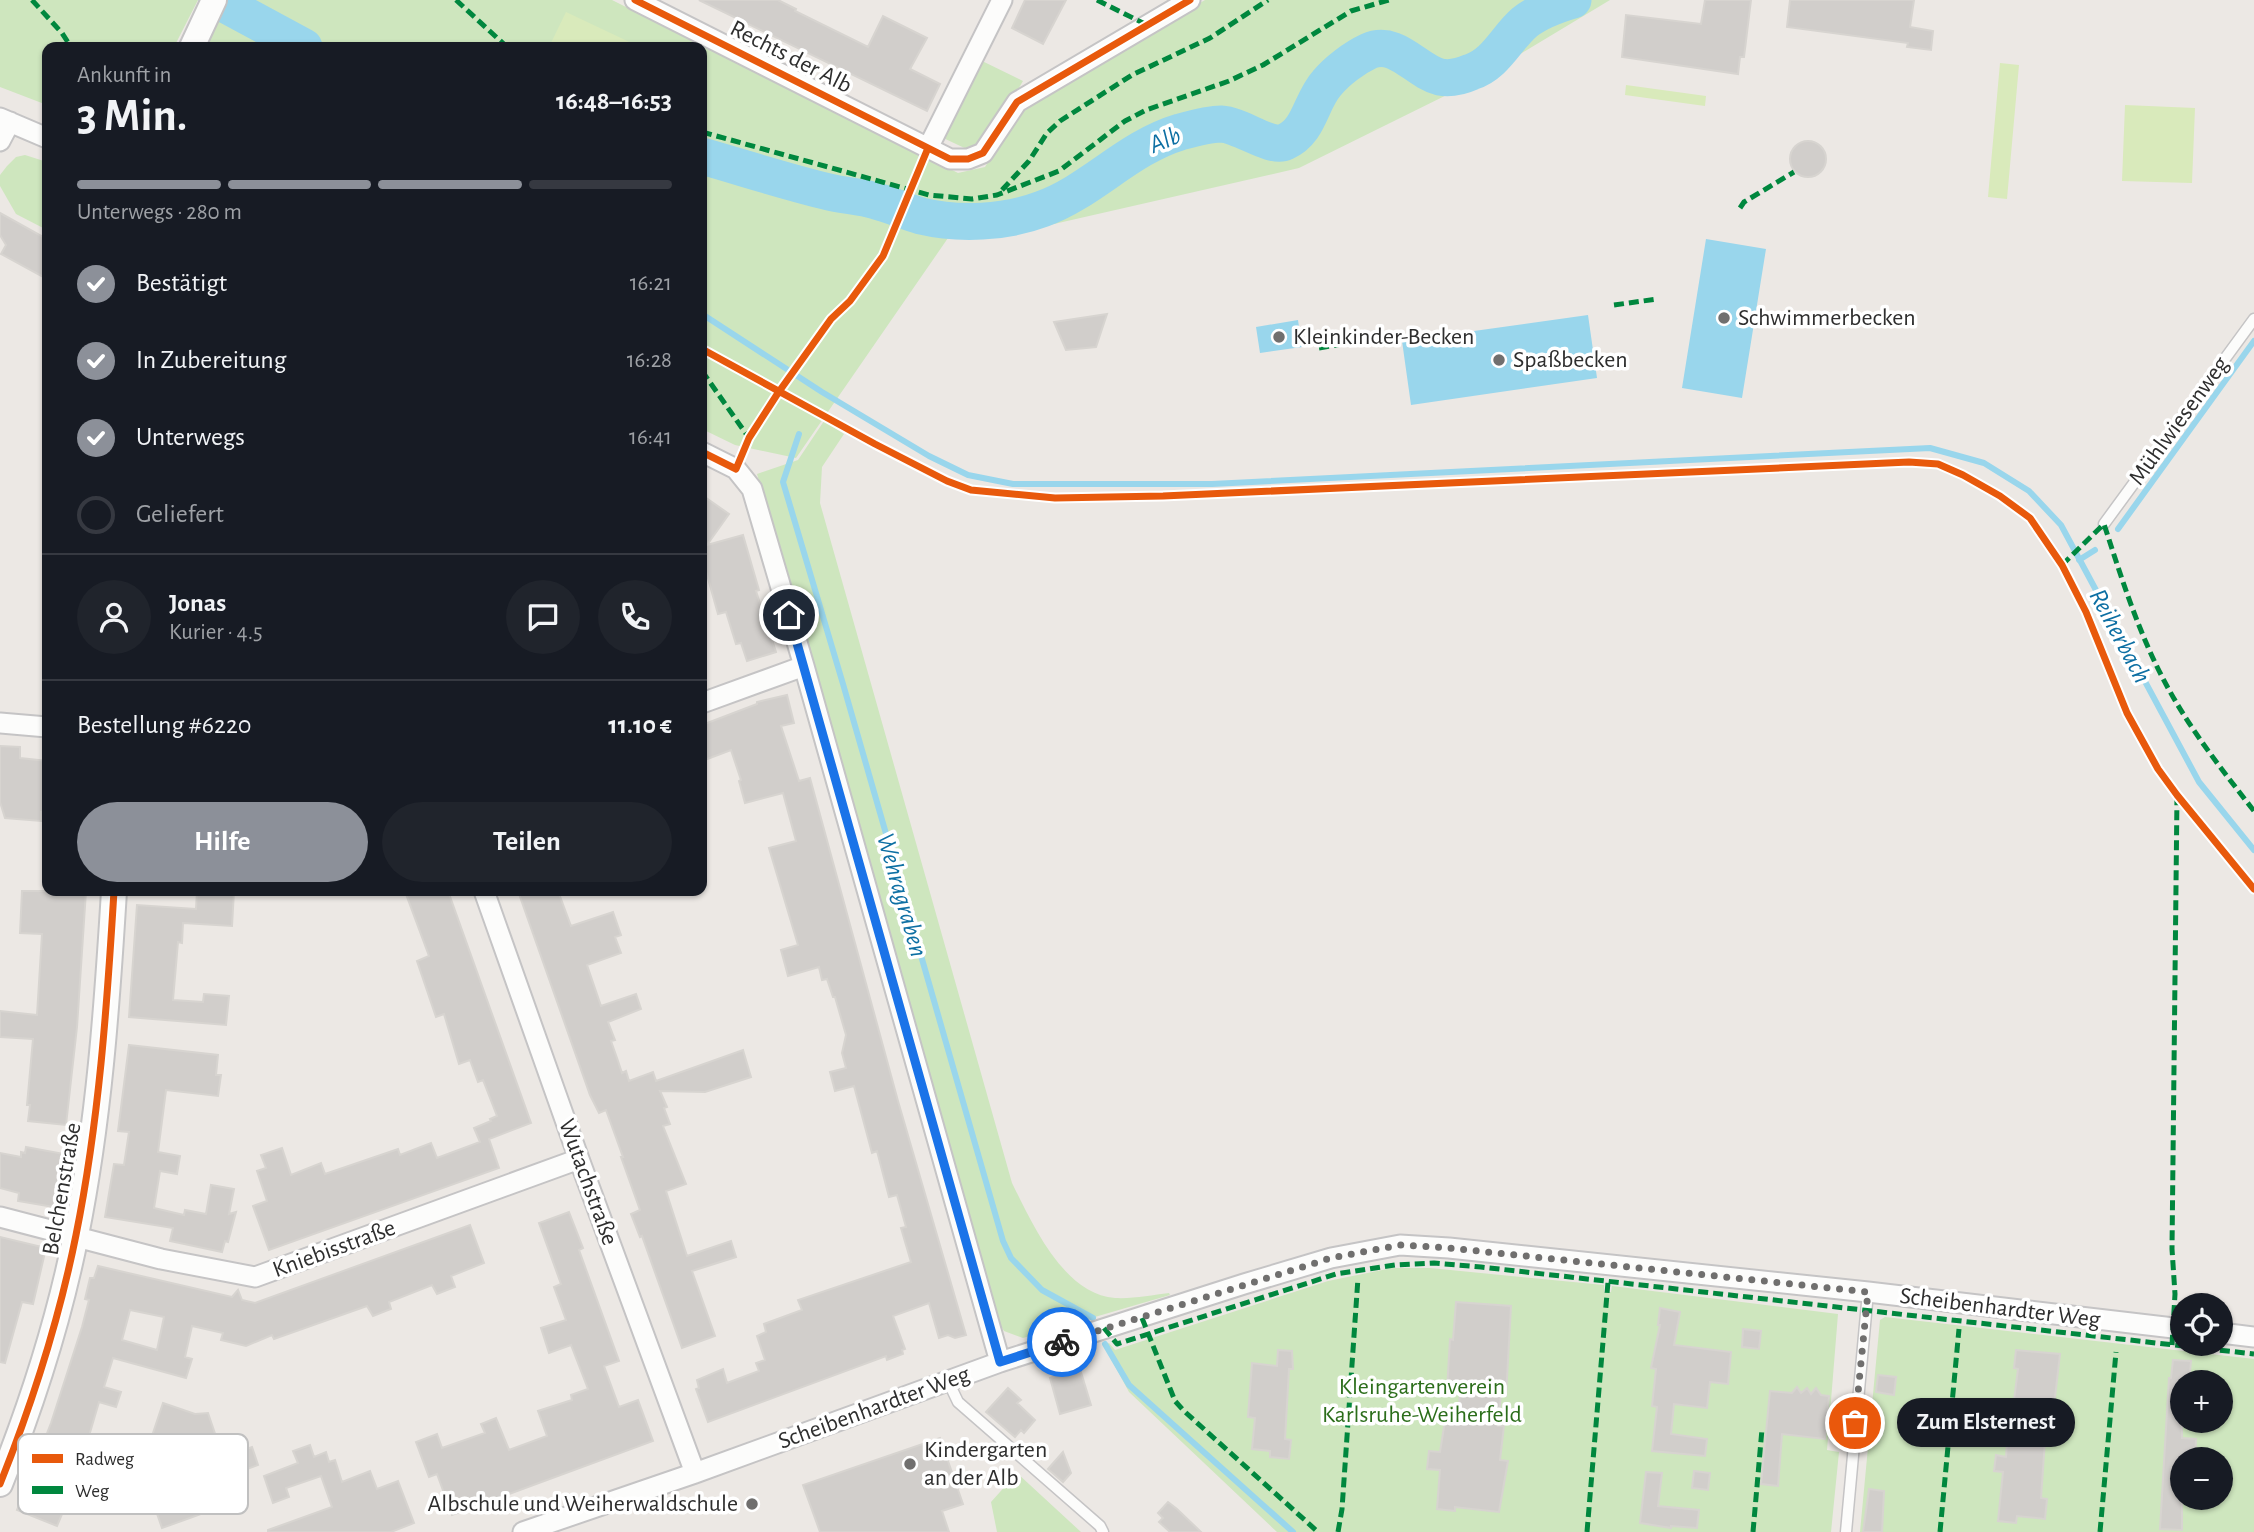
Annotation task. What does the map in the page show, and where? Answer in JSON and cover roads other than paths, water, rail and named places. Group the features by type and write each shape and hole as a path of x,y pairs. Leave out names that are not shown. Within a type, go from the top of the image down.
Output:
{"street":[{"name":"Rechts der Alb","path":"635,0 950,159 961,160 983,153 1017,102 1190,0"},
{"path":"928,148 1002,0"},
{"path":"194,42 209,10"},
{"path":"0,141 5,120 42,136"},
{"path":"707,454 736,469 752,489 1000,1362"},
{"path":"707,701 804,666"},
{"path":"0,723 42,727"},
{"name":"Belchenstraße","path":"19,1434 57,1317 76,1236 102,1055 114,896"},
{"name":"Wutachstraße","path":"486,896 695,1473"},
{"name":"Kniebisstraße","path":"0,1217 161,1259 255,1277 579,1159"},
{"name":"Scheibenhardter Weg","path":"529,1531 1000,1362 1331,1258 1400,1245 1868,1292 2170,1328"},
{"path":"2233,1334 2254,1337"},
{"name":"Belchenstraße","path":"0,1484 18,1437"}],"lane":[{"name":"Mühlwiesenweg","path":"2104,524 2254,318"},
{"path":"1846,1532 1868,1292"},
{"path":"948,1381 958,1402 1100,1526 1103,1532"}],"water":[{"name":"Schwimmerbecken","path":"1706,239 1766,249 1742,398 1682,388"},
{"name":"Spaßbecken","path":"1588,315 1597,378 1411,405 1402,341"},
{"name":"Kleinkinder-Becken","path":"1298,320 1302,347 1260,353 1256,327"}],"waterway":[{"name":"Alb","path":"217,0 295,42"},
{"name":"Alb","path":"707,157 813,188 870,199 921,216 951,221 997,220 1028,214 1060,201 1143,148 1180,132 1221,124 1264,140 1285,142 1300,131 1331,78 1369,51 1379,48 1397,52 1440,77 1467,73 1487,63 1530,18 1573,0"},
{"name":"Reiherbach","path":"707,317 822,392 929,456 968,475 1013,484 1212,484 1930,448 1984,463 2029,491 2061,525 2199,782 2254,850"},
{"path":"2118,529 2254,341"},
{"name":"Wehragraben","path":"799,434 783,482 1003,1241 1011,1258 1042,1290 1093,1318"},
{"path":"2079,560 2095,550"},
{"path":"1105,1344 1129,1385 1293,1532"}],"place":[{"name":"Schwimmerbecken","path":"1724,318"},
{"name":"Kleinkinder-Becken","path":"1279,337"},
{"name":"Spaßbecken","path":"1499,360"},
{"name":"Zum Elsternest","path":"1855,1423"},
{"name":"Kindergarten an der Alb","path":"910,1464"},
{"name":"Albschule und Weiherwaldschule","path":"752,1504"}],"park label":[{"name":"Kleingartenverein Karlsruhe-Weiherfeld","path":"1422,1401"}]}
